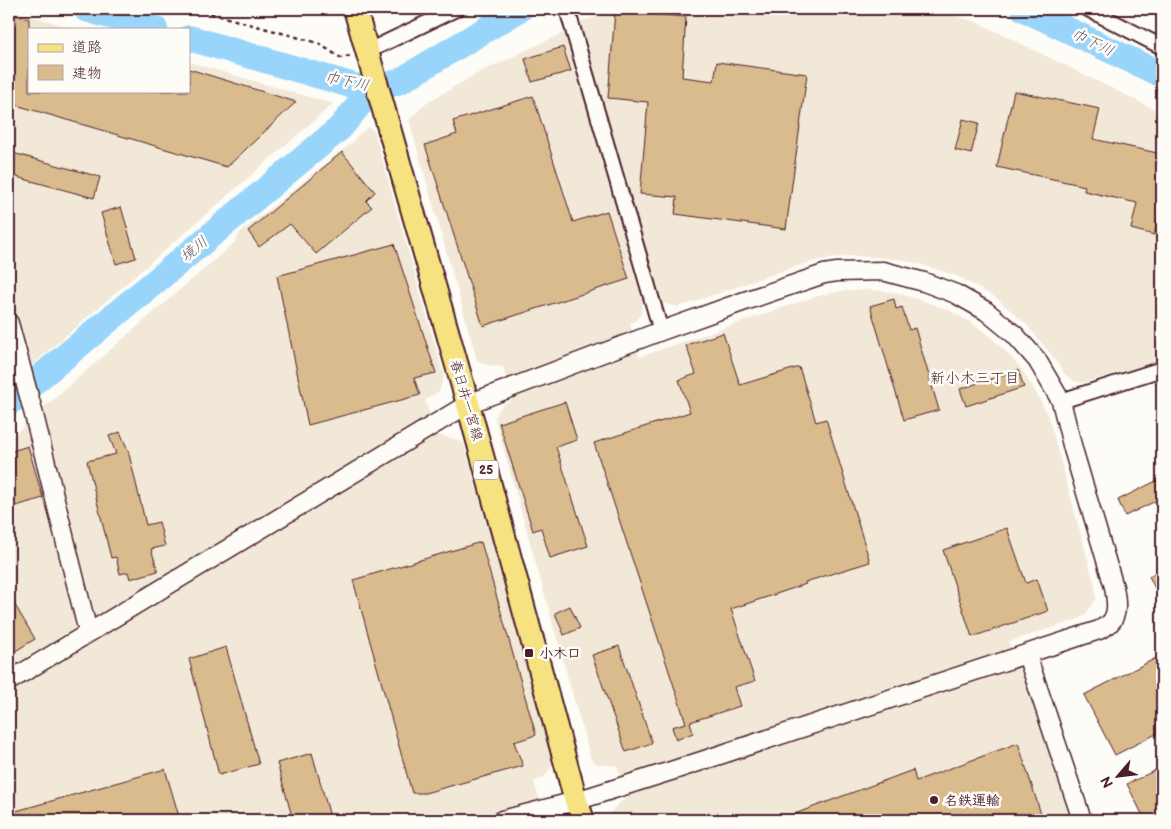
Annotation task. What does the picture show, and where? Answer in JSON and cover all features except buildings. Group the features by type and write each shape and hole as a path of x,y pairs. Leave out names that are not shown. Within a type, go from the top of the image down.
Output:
{"main road":[{"name":"春日井一宮線","path":"355,9 468,404 580,811"}],"street":[{"path":"370,56 456,9"},
{"path":"1088,9 1162,47"},
{"path":"568,15 662,331"},
{"path":"9,681 468,404 742,302 824,274 883,271 924,282 956,294 986,312 1016,335 1037,360 1061,401 1073,449 1114,587 1116,614 1110,624 1099,630 1027,655 680,768 580,811 502,820"},
{"path":"9,323 34,411 88,632"},
{"path":"1061,401 1162,370"},
{"path":"1027,655 1082,820"}],"path":[{"path":"195,9 318,43 341,58 370,56"}],"shaded area":[{"path":"9,9 72,28 28,28 28,92 190,92 190,62 333,104 30,367 9,293"},
{"path":"619,9 929,9 977,22 1162,113 1162,360 1087,382 1076,382 1066,375 1025,323 995,297 957,276 904,260 849,256 819,260 678,307 662,303 654,288 577,23"},
{"path":"565,32 642,300 640,315 635,321 630,323 639,357 814,297 841,291 870,290 893,292 914,298 947,309 972,323 990,336 1005,351 1019,366 1033,387 1048,415 1095,586 1096,599 1085,615 1077,620 1008,642 1026,674 1076,820 608,820 610,813 619,803 628,798 617,766 598,764 591,760 495,418 504,404 512,400 503,367 484,364 477,360 409,120 425,104 474,75"},
{"path":"368,127 374,131 444,376 439,391 425,400 437,435 455,439 464,444 550,744 551,768 543,778 534,782 546,820 9,820 9,439 234,243 240,233 355,140"}],"waterway":[{"name":"巾下川","path":"86,9 152,28"},
{"name":"巾下川","path":"190,38 358,87 375,87 390,85 400,81 520,9"},
{"name":"巾下川","path":"1024,9 1162,75"},
{"name":"境川","path":"9,403 340,128 373,88"}],"place":[{"name":"小木口","path":"529,653"},
{"name":"名鉄運輸","path":"934,800"}],"district":[{"name":"新小木三丁目","path":"975,378"}]}
